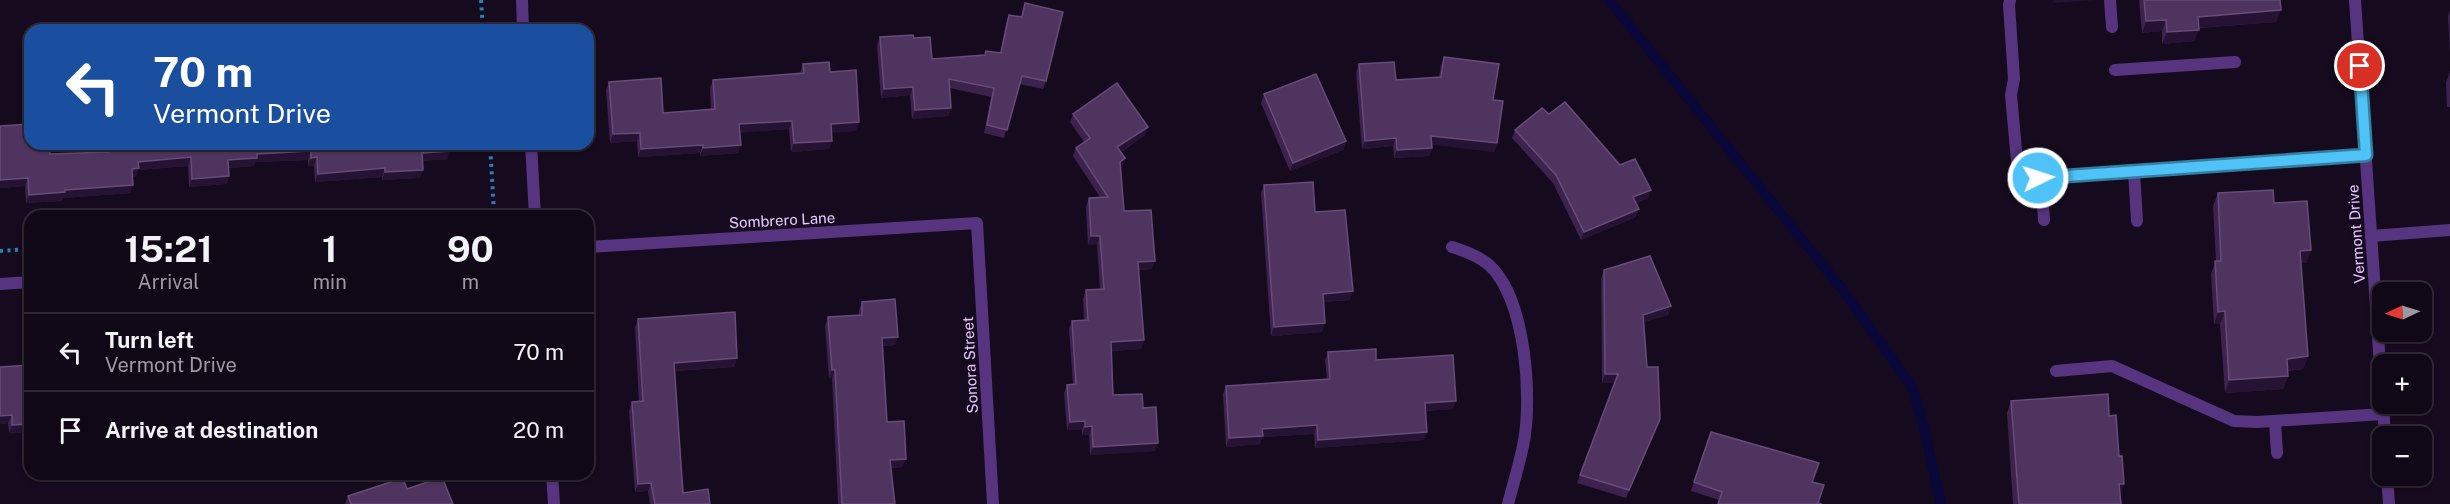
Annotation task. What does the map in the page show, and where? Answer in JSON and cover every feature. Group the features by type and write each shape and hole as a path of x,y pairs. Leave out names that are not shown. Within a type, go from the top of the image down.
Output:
{"street":[{"path":"522,0 524,24"},
{"path":"2010,0 2008,5 2014,79 2011,95 2017,161 2026,175 2041,178 2366,155"},
{"path":"2110,0 2112,27"},
{"name":"Vermont Drive","path":"2355,0 2379,354"},
{"path":"2115,70 2235,62"},
{"path":"531,150 535,210"},
{"path":"2133,171 2137,221"},
{"path":"2041,178 2044,220"},
{"name":"Sombrero Lane","path":"594,247 977,224"},
{"name":"Sonora Street","path":"977,224 993,504"},
{"path":"2371,236 2450,230"},
{"path":"1452,248 1470,253 1489,265 1504,283 1513,306 1525,355 1527,405 1524,444 1508,504"},
{"path":"0,284 24,282"},
{"path":"2056,371 2112,366 2234,421 2275,421 2372,410"},
{"path":"2275,421 2277,453"},
{"path":"552,480 554,504"},
{"path":"2388,486 2389,504"}],"path":[{"path":"481,0 483,24"},
{"path":"490,150 494,210"},
{"path":"0,251 24,249"}],"building":[{"path":"2144,0 2280,0 2281,10 2198,17 2199,30 2167,32 2166,20 2146,21"},
{"path":"1025,3 1063,12 1046,81 1022,76 1007,130 987,125 994,88 949,79 951,108 915,110 913,87 884,89 880,37 913,35 914,38 930,37 932,59 985,55 986,51 1001,53 1009,15 1022,17"},
{"path":"1444,57 1499,64 1493,100 1503,101 1497,143 1431,136 1432,148 1397,150 1396,138 1365,141 1359,64 1394,62 1396,80 1441,77"},
{"path":"829,62 830,72 856,70 859,122 831,124 832,141 794,143 792,121 739,124 741,145 703,148 703,145 641,149 640,133 613,134 609,82 661,78 663,113 715,109 713,80 804,73 803,64"},
{"path":"1316,74 1346,141 1293,163 1264,94"},
{"path":"1117,83 1148,127 1117,147 1125,158 1120,162 1124,211 1151,210 1155,261 1138,262 1144,340 1111,342 1113,395 1142,394 1143,408 1156,407 1158,443 1093,447 1092,426 1085,427 1085,421 1070,422 1067,385 1076,384 1072,321 1088,320 1086,290 1104,289 1100,236 1091,236 1089,198 1108,197 1076,148 1090,138 1073,114"},
{"path":"1565,102 1620,165 1635,159 1651,190 1633,197 1639,209 1584,232 1556,175 1515,130 1542,108 1549,114"},
{"path":"24,124 24,150 50,150 50,154 108,152 108,150 450,151 422,153 423,170 385,172 385,168 318,174 317,157 311,158 311,151 257,154 257,158 228,160 229,176 192,179 191,157 138,162 139,168 132,169 133,185 29,195 28,178 0,180 0,126"},
{"path":"1313,182 1315,212 1345,210 1353,291 1323,294 1325,323 1274,327 1264,185"},
{"path":"2273,190 2274,203 2307,201 2311,250 2300,251 2308,356 2287,359 2288,376 2229,380 2225,311 2218,312 2215,261 2221,261 2218,193"},
{"path":"1650,256 1671,306 1643,315 1647,367 1658,367 1660,419 1629,490 1580,475 1618,374 1605,374 1604,270"},
{"path":"895,299 898,337 882,338 887,422 904,421 906,459 890,460 895,504 842,504 835,370 832,370 828,317 862,315 862,302"},
{"path":"735,312 737,358 674,363 683,493 708,489 710,504 655,504 651,483 638,484 632,402 643,401 638,319"},
{"path":"1376,349 1376,360 1453,355 1456,401 1425,403 1427,432 1318,440 1317,425 1262,429 1263,436 1229,438 1226,386 1330,379 1328,352"},
{"path":"24,365 24,424 12,425 12,415 0,416 0,367"},
{"path":"2108,394 2109,416 2116,415 2119,456 2122,456 2124,484 2119,484 2121,504 2019,504 2011,401"},
{"path":"1711,432 1819,463 1812,482 1824,485 1818,503 1822,504 1718,504 1722,492 1694,482"},
{"path":"397,480 404,480 407,489 433,480 443,480 453,504 351,504 348,496"}],"waterway":[{"path":"1609,0 1842,289 1912,387 1941,504"}],"route":[{"path":"2038,178 2366,155 2360,66"}]}
